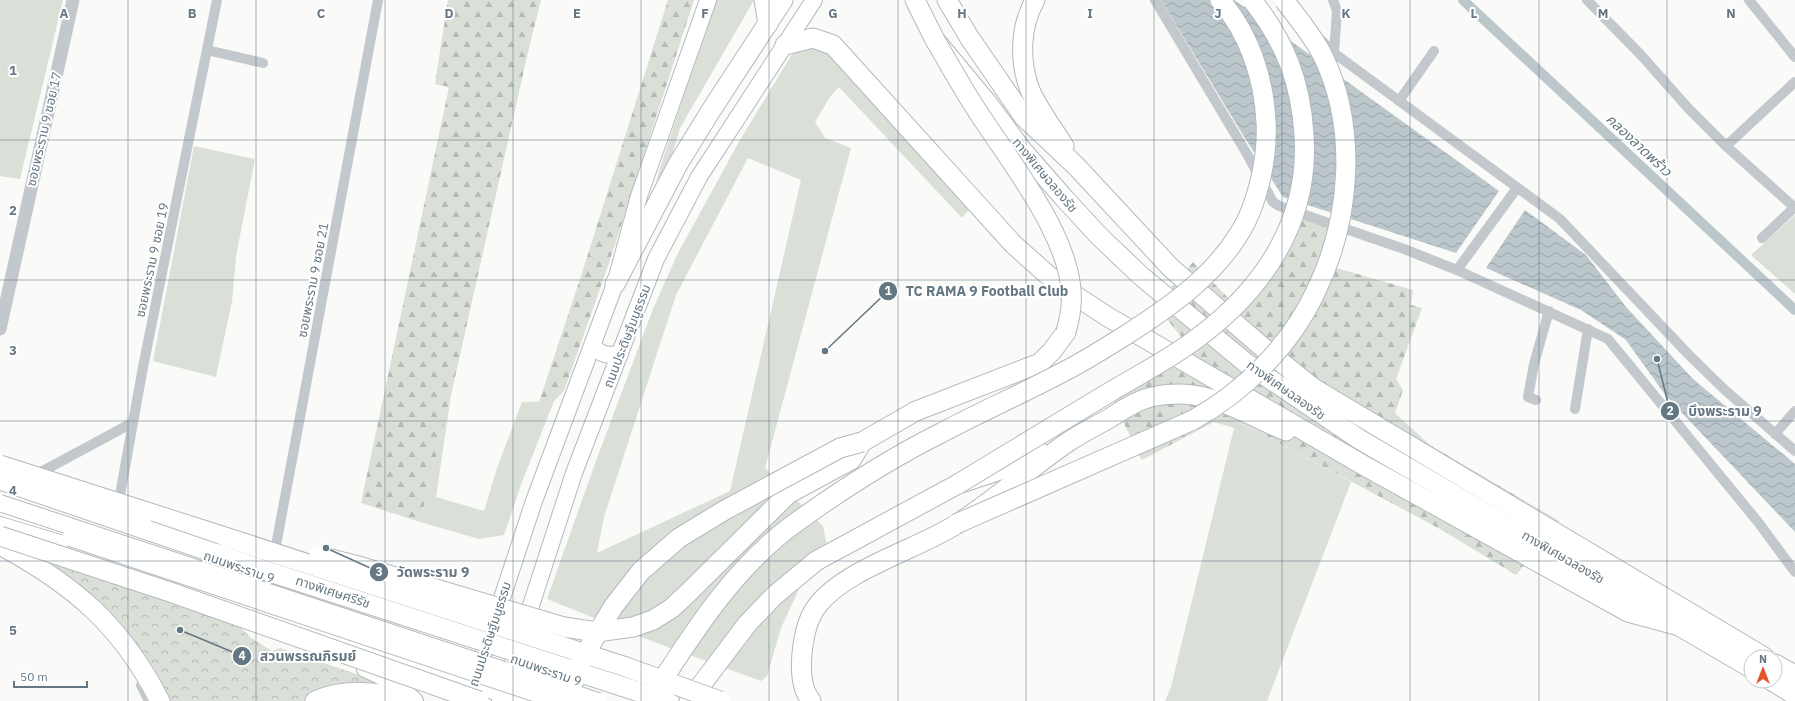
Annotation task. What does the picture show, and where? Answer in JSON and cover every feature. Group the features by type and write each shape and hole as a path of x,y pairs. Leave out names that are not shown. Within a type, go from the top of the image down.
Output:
{"highway":[{"path":"764,0 768,24"},
{"path":"616,284 678,164 783,0"},
{"name":"ทางพิเศษฉลองรัช","path":"915,0 935,40 989,105 1022,150 1099,236 1141,276 1246,363 1359,439 1743,663"},
{"name":"ทางพิเศษฉลองรัช","path":"947,0 969,37 1024,117 1076,166 1171,268 1260,345 1313,388 1751,649"},
{"path":"1035,0 1028,13 1023,39 1024,65 1030,91 1076,166"},
{"path":"649,701 707,614 737,577 794,524 861,477 939,433 1079,364 1164,311 1213,268 1240,233 1256,196 1262,175 1267,136 1265,110 1258,69 1230,12 1220,0"},
{"path":"689,701 748,623 774,596 816,561 958,484 1196,340 1245,297 1267,270 1292,223 1301,188 1305,150 1303,112 1296,82 1286,52 1270,23 1252,0"},
{"path":"811,701 804,688 801,668 803,650 809,620 824,598 853,577 956,524 1194,420 1218,406 1255,375 1291,334 1316,291 1337,237 1345,169 1345,139 1340,106 1333,80 1322,53 1288,1"},
{"path":"785,44 813,38 833,45 1013,244 1059,285 1108,317 1364,465 1628,612 1680,626"},
{"path":"567,701 582,661 613,607 641,571 679,538 725,510 840,448 862,442 916,411 1040,363 1052,351 1066,332 1072,304 1066,264 1050,224 977,112 935,40"},
{"path":"956,524 1069,441 1140,400 1168,394 1195,395 1215,399 1234,406 1255,418 1364,465"},
{"path":"958,484 1003,469 1069,441"},
{"path":"225,537 296,551 362,567 564,627 598,632 633,627 653,620 672,608 731,548 788,494 852,460 862,442"},
{"path":"0,465 626,667 720,701"},
{"path":"731,548 826,484 861,477"},
{"name":"ทางพิเศษศรีรัช","path":"0,480 267,571 667,701"},
{"path":"0,536 476,693"},
{"path":"0,546 51,574 94,609 116,633 136,660 160,701"},
{"path":"1783,668 1795,675"},
{"path":"1783,688 1795,695"},
{"path":"315,701 327,696 361,693 382,694 408,701"}],"main road":[{"name":"ถนนประดิษฐ์มนูธรรม","path":"468,701 476,693 485,650 534,501 616,284 639,196 708,0"},
{"name":"ถนนประดิษฐ์มนูธรรม","path":"501,698 574,473 656,259 699,177 814,0"},
{"path":"593,346 599,353 609,356 620,354"},
{"name":"ถนนพระราม 9","path":"0,487 323,596 348,596 485,650 637,701"},
{"name":"ถนนพระราม 9","path":"0,503 598,701"},
{"name":"ถนนพระราม 9","path":"0,514 558,701"},
{"path":"0,524 331,637 476,693 523,701"},
{"path":"331,637 342,631 348,624 348,596"},
{"path":"533,600 553,650 579,681"},
{"path":"252,611 258,621 267,630 285,639 382,676 406,691 415,701"}],"street":[{"name":"ซอยพระราม 9 ซอย 17","path":"0,329 73,0"},
{"name":"ซอยพระราม 9 ซอย 19","path":"113,525 217,0"},
{"name":"ซอยพระราม 9 ซอย 21","path":"273,564 378,0"},
{"path":"1154,0 1247,154 1273,202 1279,206 1404,249 1457,270 1608,339 1758,522 1795,572"},
{"path":"1333,0 1337,11 1334,53"},
{"path":"1587,0 1641,55 1688,108 1726,146 1795,207 1762,238"},
{"path":"1749,0 1795,57"},
{"path":"1288,1 1334,53 1560,220 1689,355 1726,391 1795,451"},
{"path":"207,50 263,63"},
{"path":"1399,101 1434,50"},
{"path":"1726,146 1795,82"},
{"path":"1457,270 1517,188"},
{"path":"1536,400 1528,398 1534,364 1549,311"},
{"path":"1575,409 1588,329"},
{"path":"1775,434 1795,411"},
{"path":"41,472 132,423"},
{"path":"0,546 60,582 79,601 116,644 132,666 149,701"}],"green space":[{"path":"0,0 63,0 20,179 0,176"},
{"path":"448,0 541,0 451,395 420,522 361,503 449,87 435,84"},
{"path":"668,0 694,0 609,263 564,391 554,401 539,402 582,273"},
{"path":"715,0 754,0 680,128 671,159 654,193 659,171"},
{"path":"806,46 833,52 971,207 962,218 839,87 830,97 815,122 825,138 851,148 765,468 823,526 829,557 800,587 781,628 767,676 761,681 654,642 547,599 596,461 653,309 678,253 740,140 794,51","holes":["748,158 801,180 730,491 597,553 604,517 676,295"]},
{"path":"194,146 255,159 236,256 232,301 216,377 153,361"},
{"path":"1795,215 1795,294 1751,255"},
{"path":"1299,217 1346,233 1333,267 1413,290 1411,305 1422,308 1396,379 1403,390 1395,413 1430,445 1559,521 1516,575 1440,529 1236,420 1234,428 1214,422 1142,460 1112,399 1192,350 1156,306 1193,262 1238,308"},
{"path":"451,395 436,497 484,511 497,468 522,402 554,401 522,482 504,535 479,539 420,522"},
{"path":"1236,420 1351,482 1267,701 1165,701 1171,687"},
{"path":"56,563 236,623 251,638 272,651 280,648 377,681 402,701 165,701 54,571"}],"water":[{"path":"1161,0 1234,0 1499,191 1456,253 1283,197 1243,135"},
{"path":"1525,210 1586,255 1626,307 1693,379 1795,464 1795,532 1666,396 1626,340 1581,310 1486,268"}],"waterway":[{"name":"คลองลาดพร้าว","path":"1463,0 1795,310"}],"place":[{"name":"TC RAMA 9 Football Club","path":"825,351"},
{"name":"บึงพระราม 9","path":"1657,359"},
{"name":"วัดพระราม 9","path":"326,548"},
{"name":"สวนพรรณภิรมย์","path":"180,630"}]}
